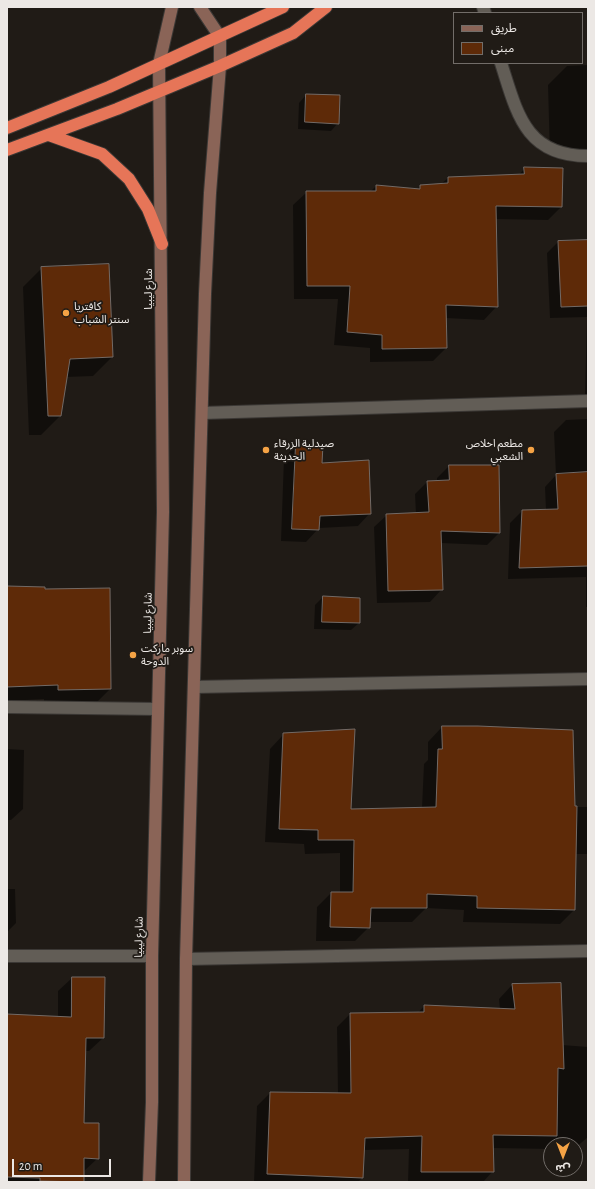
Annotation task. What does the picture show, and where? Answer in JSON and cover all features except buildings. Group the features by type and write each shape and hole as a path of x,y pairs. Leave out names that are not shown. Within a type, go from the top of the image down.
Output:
{"highway":[{"path":"7,128 109,87 283,7"},
{"path":"7,150 160,92 220,66 293,33 326,7"},
{"path":"49,134 102,154 129,179 148,209 162,244"}],"main road":[{"name":"شارع ليبيا","path":"149,1182 152,1102 152,956 163,512 160,64 172,7"},
{"path":"184,1182 186,959 205,294 210,193 220,66 220,37 200,7"}],"street":[{"path":"501,64 516,110 528,132 540,144 559,152 588,156"},
{"path":"202,413 588,401"},
{"path":"194,686 588,679"},
{"path":"7,707 158,709"},
{"path":"186,959 588,951"},
{"path":"7,956 152,956"}],"place":[{"name":"كافتريا سنتر الشباب","path":"66,313"},
{"name":"صيدلية الزرقاء الحديثة","path":"266,450"},
{"name":"مطعم اخلاص الشعبي","path":"531,450"},
{"name":"سوبر ماركت الدوحة","path":"133,655"}]}
